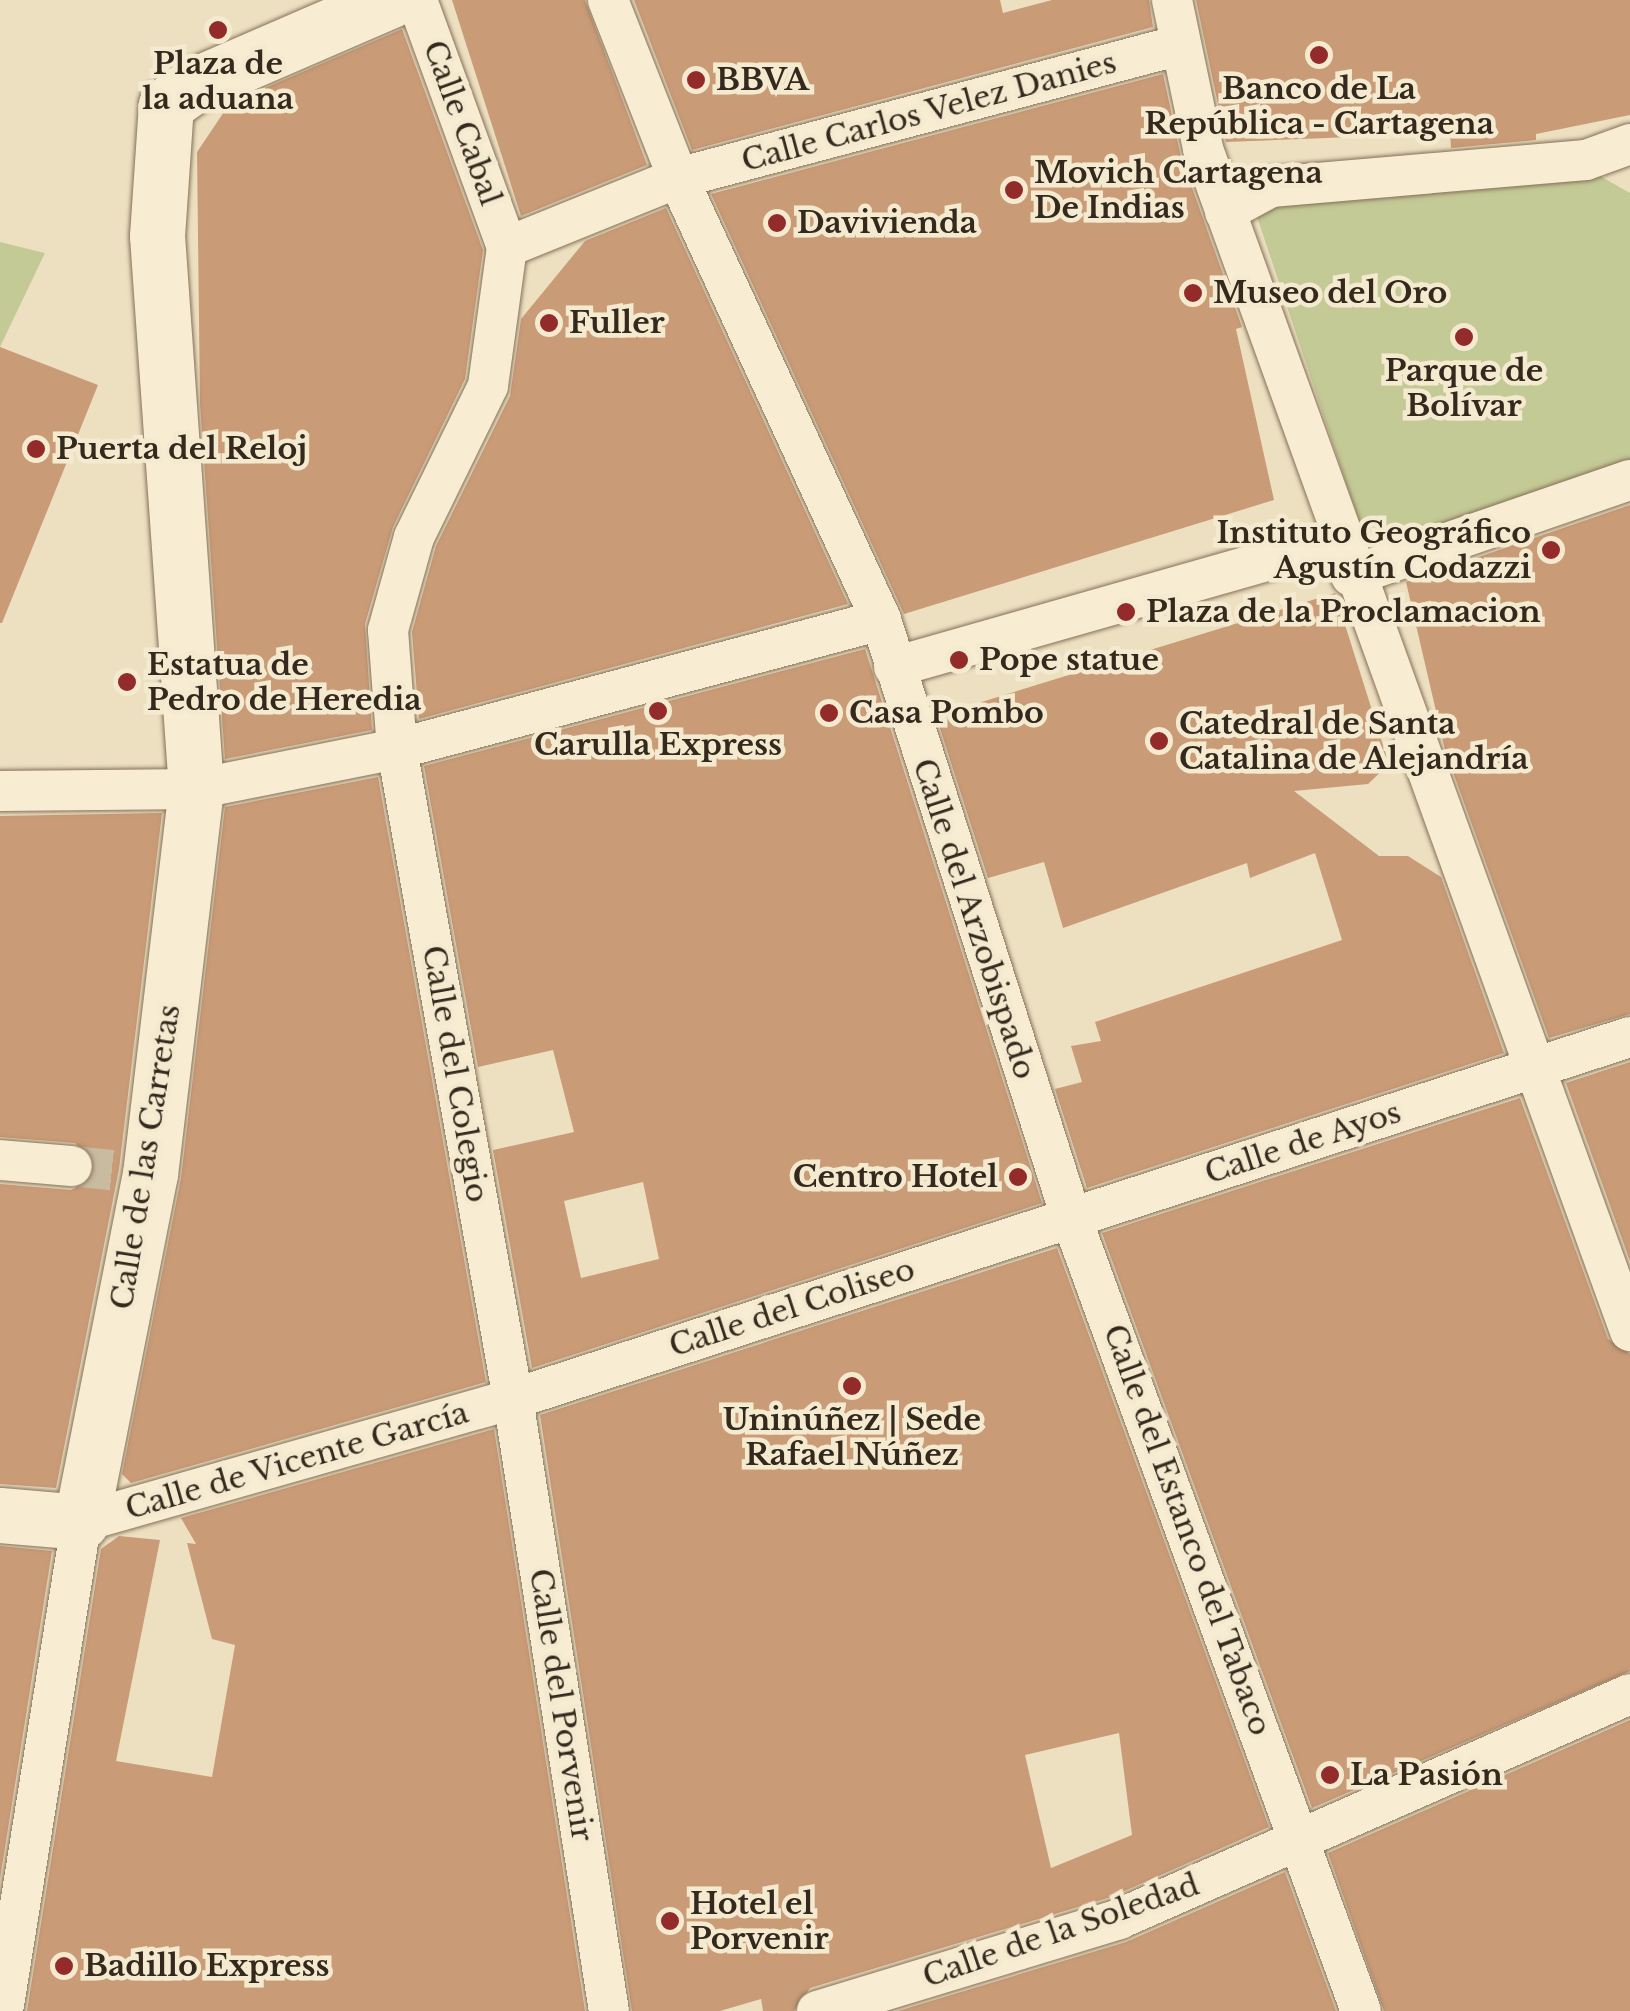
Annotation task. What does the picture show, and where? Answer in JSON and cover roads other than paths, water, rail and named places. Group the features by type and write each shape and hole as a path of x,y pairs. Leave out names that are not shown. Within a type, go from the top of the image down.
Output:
{"street":[{"name":"Calle de las Carretas","path":"81,1522 150,1174 196,789 157,236 166,105 192,86 391,0"},
{"name":"Calle Cabal","path":"417,0 506,247"},
{"name":"Calle del Arzobispado","path":"608,0 678,178 881,620 1071,1218"},
{"path":"1172,0 1180,45 1225,212 1346,558 1630,1331"},
{"name":"Calle Carlos Velez Danies","path":"506,247 678,178 1180,45"},
{"path":"1225,212 1272,187 1586,160 1630,144"},
{"name":"Calle del Colegio","path":"506,247 488,386 414,536 388,630 397,750 513,1399"},
{"path":"894,667 1346,558 1630,480"},
{"path":"0,791 196,789 397,750 881,620"},
{"name":"Calle de Ayos","path":"1071,1218 1630,1037"},
{"path":"0,1160 72,1166"},
{"name":"Calle del Coliseo","path":"513,1399 1071,1218"},
{"name":"Calle del Estanco del Tabaco","path":"1071,1218 1361,2011"},
{"name":"Calle de Vicente García","path":"81,1522 513,1399"},
{"name":"Calle del Porvenir","path":"513,1399 609,2011"},
{"path":"0,1514 81,1522 2,2011"},
{"name":"Calle de la Soledad","path":"817,2011 1119,1918 1302,1844 1630,1694"}],"tunnel":[{"path":"72,1166 150,1174"}],"place":[{"name":"Plaza de la aduana","path":"218,30"},
{"name":"Banco de La República - Cartagena","path":"1319,55"},
{"name":"BBVA","path":"696,80"},
{"name":"Movich Cartagena De Indias","path":"1014,190"},
{"name":"Davivienda","path":"777,223"},
{"name":"Museo del Oro","path":"1193,293"},
{"name":"Fuller","path":"549,323"},
{"name":"Parque de Bolívar","path":"1464,337"},
{"name":"Puerta del Reloj","path":"36,449"},
{"name":"Instituto Geográfico Agustín Codazzi","path":"1551,550"},
{"name":"Plaza de la Proclamacion","path":"1126,612"},
{"name":"Pope statue","path":"959,660"},
{"name":"Estatua de Pedro de Heredia","path":"127,682"},
{"name":"Carulla Express","path":"658,711"},
{"name":"Casa Pombo","path":"829,713"},
{"name":"Catedral de Santa Catalina de Alejandría","path":"1159,741"},
{"name":"Centro Hotel","path":"1018,1177"},
{"name":"Uninúñez | Sede Rafael Núñez","path":"852,1386"},
{"name":"La Pasión","path":"1330,1775"},
{"name":"Hotel el Porvenir","path":"670,1921"},
{"name":"Badillo Express","path":"64,1966"}]}
